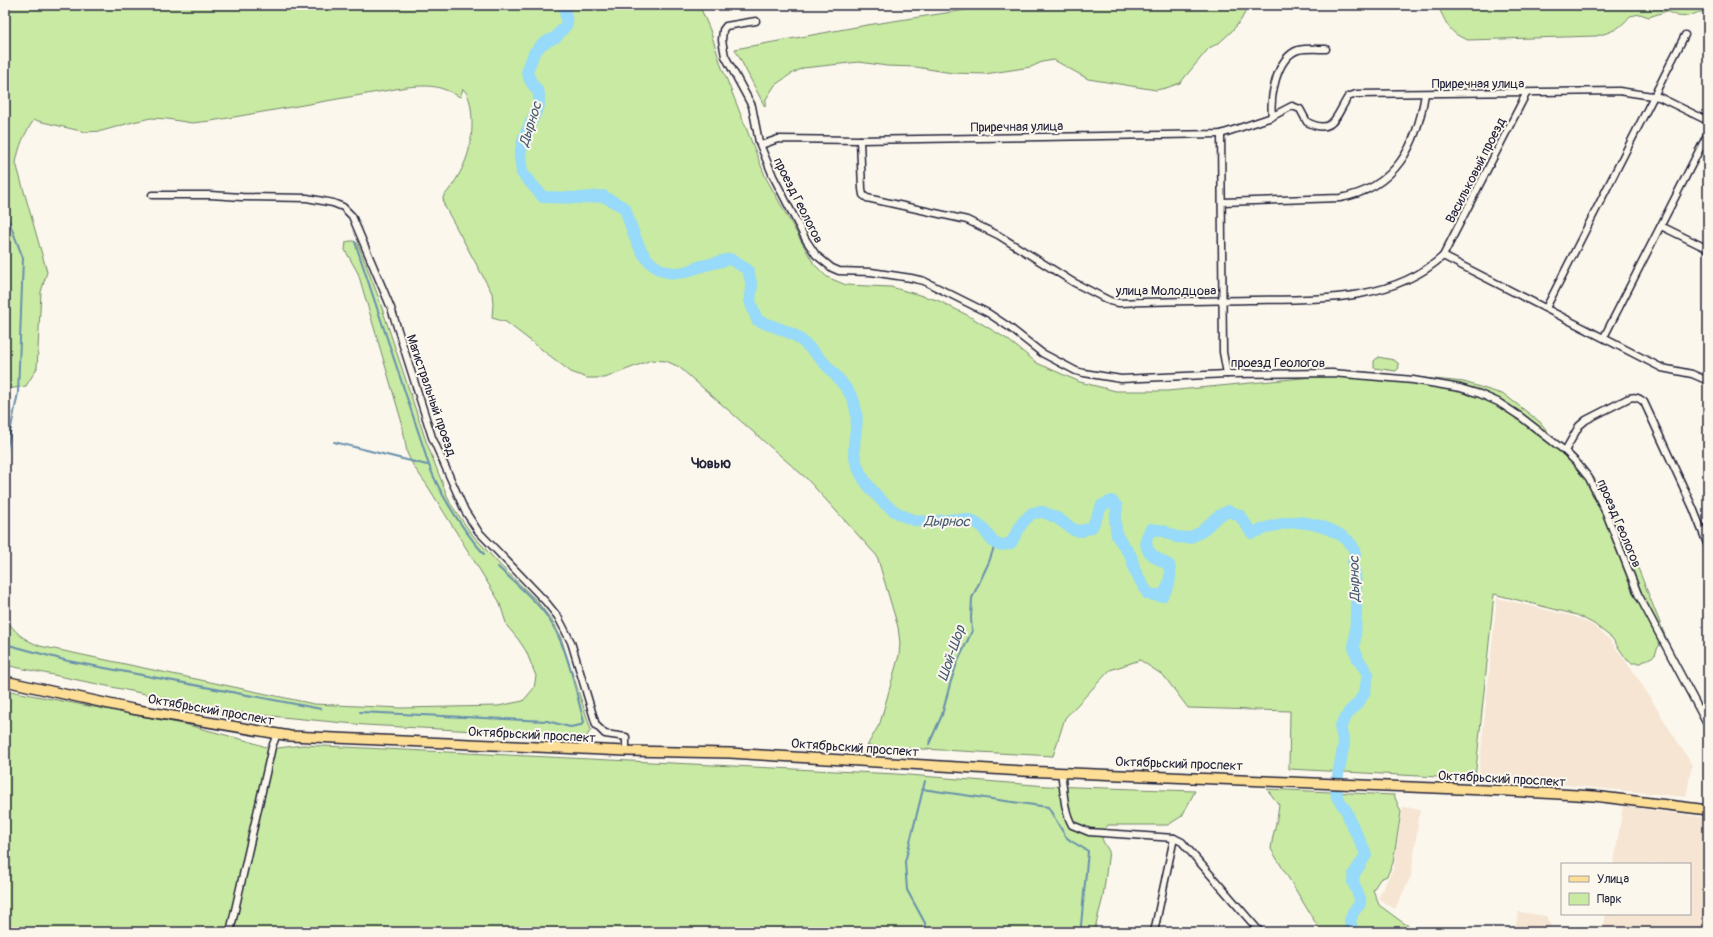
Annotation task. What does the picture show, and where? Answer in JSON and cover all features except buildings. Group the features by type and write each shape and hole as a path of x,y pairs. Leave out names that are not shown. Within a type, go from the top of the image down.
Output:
{"main road":[{"name":"Октябрьский проспект","path":"5,682 132,708 277,734 626,751 730,753 1015,770 1587,795 1708,810"}],"street":[{"name":"проезд Геологов","path":"756,21 726,26 723,30 722,40 727,62 744,89 752,106 761,145 773,176 806,240 816,255 832,268 845,272 871,272 924,281 988,313 1009,327 1042,353 1076,371 1084,373 1121,379 1227,374 1332,373 1413,380 1460,388 1480,394 1498,402 1565,451 1582,468 1595,489 1641,600 1708,726"},
{"path":"1546,308 1685,35"},
{"path":"1272,116 1271,101 1274,87 1279,72 1290,55 1298,50 1326,49"},
{"name":"Приречная улица","path":"761,145 778,139 860,140 1221,134 1272,116 1292,106 1300,109 1307,122 1321,126 1329,126 1335,121 1348,97 1356,94 1526,94 1619,91 1659,97 1708,121"},
{"path":"1222,202 1340,198 1354,195 1370,188 1391,173 1400,164 1409,150 1417,133 1425,94"},
{"name":"Васильковый проезд","path":"1444,256 1526,94"},
{"path":"1604,337 1708,133"},
{"path":"1221,134 1223,352 1227,374"},
{"name":"улица Молодцова","path":"860,140 862,189 863,195 867,198 967,220 998,235 1073,282 1110,301 1119,303 1304,299 1353,295 1385,288 1409,279 1444,256"},
{"name":"Магистральный проезд","path":"152,195 307,198 333,203 343,207 352,216 391,308 432,437 465,511 478,531 546,602 558,617 571,642 596,725 605,734 626,737 626,751"},
{"path":"1661,226 1708,249"},
{"path":"1444,256 1662,368 1692,374 1708,381"},
{"path":"1565,451 1579,426 1586,420 1634,396 1639,398 1644,402 1708,546"},
{"path":"230,932 272,747 277,734"},
{"path":"1061,772 1066,816 1072,825 1089,832 1174,838 1182,842 1260,932"},
{"path":"1154,932 1174,838"}],"shaded area":[{"path":"1497,598 1575,617 1594,626 1610,640 1639,680 1692,765 1686,797 1539,782 1478,780"},
{"path":"1623,806 1708,818 1708,932 1603,932 1606,915 1691,915 1691,863 1614,863"},
{"path":"1403,807 1420,809 1411,876 1395,909 1378,898 1394,867"},
{"path":"1519,912 1546,916 1552,932 1514,932"}],"green space":[{"path":"5,5 696,5 701,9 710,30 721,65 766,178 814,264 827,277 846,285 891,287 937,300 969,316 1007,339 1037,363 1080,382 1116,391 1167,391 1365,372 1464,382 1505,395 1540,422 1552,437 1579,459 1600,486 1626,538 1666,638 1658,647 1655,655 1641,663 1632,663 1627,660 1612,638 1594,624 1577,615 1494,594 1475,779 1289,769 1290,711 1188,708 1164,676 1140,660 1110,670 1065,718 1053,756 867,746 880,723 899,655 900,643 898,627 877,556 807,479 679,367 666,361 651,360 605,378 587,378 571,372 506,322 492,318 492,293 444,205 443,197 456,180 463,166 471,139 471,107 467,93 463,89 460,97 440,88 422,86 407,87 211,121 192,123 151,118 102,131 85,132 34,120 22,140 16,163 47,272 41,292 37,368 26,386 8,389 5,385"},
{"path":"998,5 1249,5 1241,20 1232,31 1219,43 1209,48 1180,83 1156,90 1088,79 1054,60 1042,62 1031,67 985,74 952,73 916,67 887,66 859,62 803,68 775,85 766,99 765,107 735,49 867,25"},
{"path":"1437,5 1708,5 1708,10 1683,17 1667,11 1649,17 1640,14 1630,16 1623,24 1615,29 1596,36 1468,40 1456,34 1448,26"},
{"path":"354,241 358,244 378,296 426,441 450,503 471,533 500,565 536,600 554,623 562,641 591,730 586,737 365,725 261,715 223,710 5,665 5,616 12,627 20,635 40,646 314,704 401,708 498,706 523,701 534,688 536,676 526,651 507,626 499,601 427,485 414,467 407,453 402,423 358,273 345,250 346,242"},
{"path":"1378,357 1394,360 1398,363 1399,368 1396,371 1374,368 1374,361"},
{"path":"5,690 188,725 266,747 278,748 303,745 896,774 1047,786 1195,791 1182,816 1168,825 1108,825 1105,829 1102,838 1109,851 1103,897 1094,932 175,932 170,930 142,930 139,932 5,932"},
{"path":"1267,789 1394,795 1401,812 1393,863 1387,876 1380,879 1373,890 1379,905 1402,922 1420,932 1321,932 1271,849 1279,805"}],"waterway":[{"name":"Дырнос","path":"564,5 567,24 556,37 542,44 534,53 527,72 531,82 539,93 539,105 523,140 520,155 522,173 543,197 580,198 603,196 625,208 637,243 643,254 651,263 660,269 671,273 685,272 701,266 730,259 748,270 752,286 750,301 757,320 794,335 827,366 851,395 857,415 854,450 859,471 872,491 899,514 916,521 924,522 953,519 976,522 996,544 1002,545 1011,543 1022,523 1032,513 1043,512 1057,518 1074,530 1082,531 1092,527 1102,505 1112,501 1117,507 1115,521 1117,536 1131,556 1135,571 1148,594 1162,596 1169,581 1170,569 1169,565 1149,552 1146,542 1147,536 1151,529 1164,531 1176,537 1189,538 1201,532 1217,517 1228,511 1239,515 1252,533 1278,525 1301,522 1320,526 1339,534 1353,547 1355,554 1353,568 1355,575 1356,602 1354,648 1358,659 1368,674 1365,691 1359,702 1349,712 1340,727 1344,743 1336,786 1337,797 1347,812 1366,855 1354,874 1353,882 1360,898 1360,904 1353,912 1350,921 1353,932"},
{"path":"5,211 23,258 18,393 5,457"},
{"path":"355,242 428,462 440,490 448,504 484,554"},
{"path":"334,442 427,465"},
{"name":"Шой-Шор","path":"929,744 942,715 957,663 972,631 972,598 989,562 995,544"},
{"path":"360,712 547,721 570,727 581,725 584,722 570,666 554,627 535,602 498,567"},
{"path":"5,644 68,661 321,709"},
{"name":"Шой-Шор","path":"925,781 905,862 907,890 925,923 925,932"},
{"path":"922,789 1048,807 1066,837 1088,851 1081,932"}],"district":[{"name":"Човью","path":"711,463"}]}
